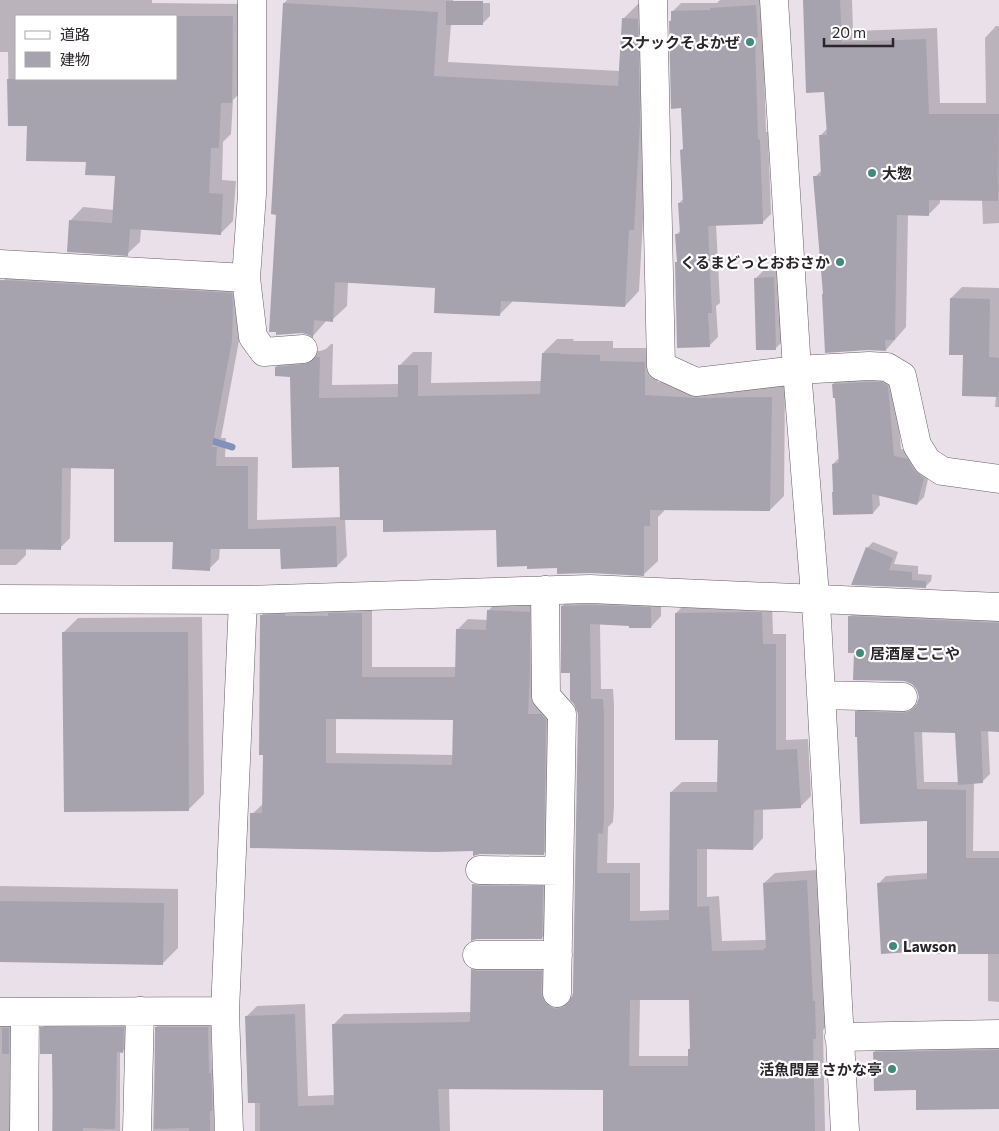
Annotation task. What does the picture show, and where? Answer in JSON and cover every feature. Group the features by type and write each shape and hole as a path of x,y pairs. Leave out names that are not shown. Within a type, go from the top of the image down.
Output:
{"street":[{"path":"252,0 252,194 246,278 253,337 264,352 303,349"},
{"path":"653,0 662,366 696,382 797,370 869,366 887,367 902,376 918,445 927,461 942,471 999,479"},
{"path":"774,0 797,370 821,695 845,1131"},
{"path":"0,264 246,278"},
{"path":"0,599 244,600 590,589 999,607"},
{"path":"545,590 546,696 562,714 557,993"},
{"path":"229,1131 225,1011 244,600"},
{"path":"821,695 904,697"},
{"path":"480,870 559,871"},
{"path":"477,955 558,955"},
{"path":"137,1131 140,1011"},
{"path":"24,1131 13,1012 225,1011"},
{"path":"839,1037 999,1034"}],"building":[{"path":"803,0 840,0 842,42 926,39 929,114 999,114 998,201 929,200 929,216 897,215 895,340 885,340 886,351 868,350 825,353 823,294 813,176 821,176 819,135 827,135 824,92 806,93"},
{"path":"446,1 483,1 483,25 446,25"},
{"path":"283,3 438,12 434,76 618,86 622,18 638,19 640,121 634,230 629,230 625,307 501,301 500,316 434,313 435,288 335,282 333,322 314,320 313,338 302,333 276,335 276,332 269,332 276,215 271,214"},
{"path":"756,5 758,37 755,38 758,140 760,139 763,224 708,226 712,313 708,313 710,347 677,348 675,262 677,262 675,234 680,234 678,203 683,203 680,150 683,149 681,108 671,109 669,21 671,21 671,11 710,10 710,8"},
{"path":"178,16 233,16 232,103 221,103 219,148 211,148 209,193 223,194 221,235 130,229 128,256 67,252 69,220 112,223 115,176 85,175 86,162 26,161 27,126 8,126 7,79 178,80"},
{"path":"774,277 776,350 756,350 754,278"},
{"path":"0,280 232,293 232,341 212,447 217,447 216,466 248,466 248,529 336,526 337,567 281,569 280,549 211,549 210,571 172,569 173,542 114,542 114,469 62,468 61,550 0,549"},
{"path":"950,298 990,299 989,357 999,358 999,397 962,396 963,355 949,355"},
{"path":"542,353 600,355 600,361 645,362 645,395 697,398 772,397 770,511 650,510 650,526 644,526 644,576 591,573 557,574 557,568 497,567 496,530 383,532 383,520 340,520 339,467 292,468 290,377 275,376 275,367 305,364 311,362 316,357 320,357 319,398 398,397 398,365 418,365 418,396 540,394"},
{"path":"882,382 888,386 894,456 908,459 914,470 924,478 917,505 872,494 873,514 833,515 832,464 839,463 835,398 833,398 832,384"},
{"path":"866,547 893,558 889,570 912,572 912,580 926,581 926,588 851,585"},
{"path":"561,606 651,607 651,628 590,624 591,699 603,699 604,715 604,817 603,834 598,833 597,873 630,873 630,921 669,920 670,792 717,792 718,740 675,740 675,613 762,612 763,644 776,644 776,750 797,749 801,808 754,810 753,850 697,849 697,907 709,906 712,951 764,950 766,948 763,883 807,880 813,1001 815,1001 816,1039 813,1039 815,1131 603,1131 603,1090 438,1089 440,1131 260,1131 260,1103 248,1103 245,1016 295,1014 298,1106 334,1105 332,1024 470,1022 471,969 477,971 542,971 541,993 544,1001 556,1009 564,1007 570,1001 573,993 578,714 570,700 570,673 561,673","holes":["630,1000 689,1000 690,1049 688,1049 688,1066 629,1066"]},
{"path":"487,610 530,612 528,714 541,714 546,720 544,855 480,854 473,856 473,851 435,852 250,848 250,813 262,813 263,755 259,755 260,615 328,616 328,613 362,613 362,677 455,677 456,629 486,630","holes":["326,719 453,720 452,765 326,763"]},
{"path":"848,616 999,623 999,732 981,731 983,783 958,785 955,733 914,732 917,789 966,790 966,858 999,858 999,954 926,954 926,951 881,954 877,883 927,879 927,821 860,824 855,711 903,713 910,711 916,706 919,697 917,690 912,684 904,681 853,680 854,653 848,653"},
{"path":"62,632 188,632 189,811 64,812"},
{"path":"472,884 480,886 543,886 542,939 477,939 471,941"},
{"path":"0,901 164,903 163,965 0,962"},
{"path":"40,1027 124,1027 123,1053 117,1052 115,1129 83,1128 83,1131 53,1131 52,1054 40,1054"},
{"path":"155,1027 208,1027 209,1073 211,1073 212,1090 210,1131 189,1131 189,1128 154,1129"},
{"path":"2,1028 9,1028 9,1054 2,1054"},
{"path":"999,1050 999,1109 916,1110 916,1090 874,1091 873,1052"}],"waterway":[{"path":"206,439 232,447"}],"place":[{"name":"スナックそよかぜ","path":"750,42"},
{"name":"大惣","path":"872,173"},
{"name":"くるまどっとおおさか","path":"840,262"},
{"name":"居酒屋ここや","path":"860,653"},
{"name":"Lawson","path":"893,946"},
{"name":"活魚問屋 さかな亭","path":"892,1069"}]}
